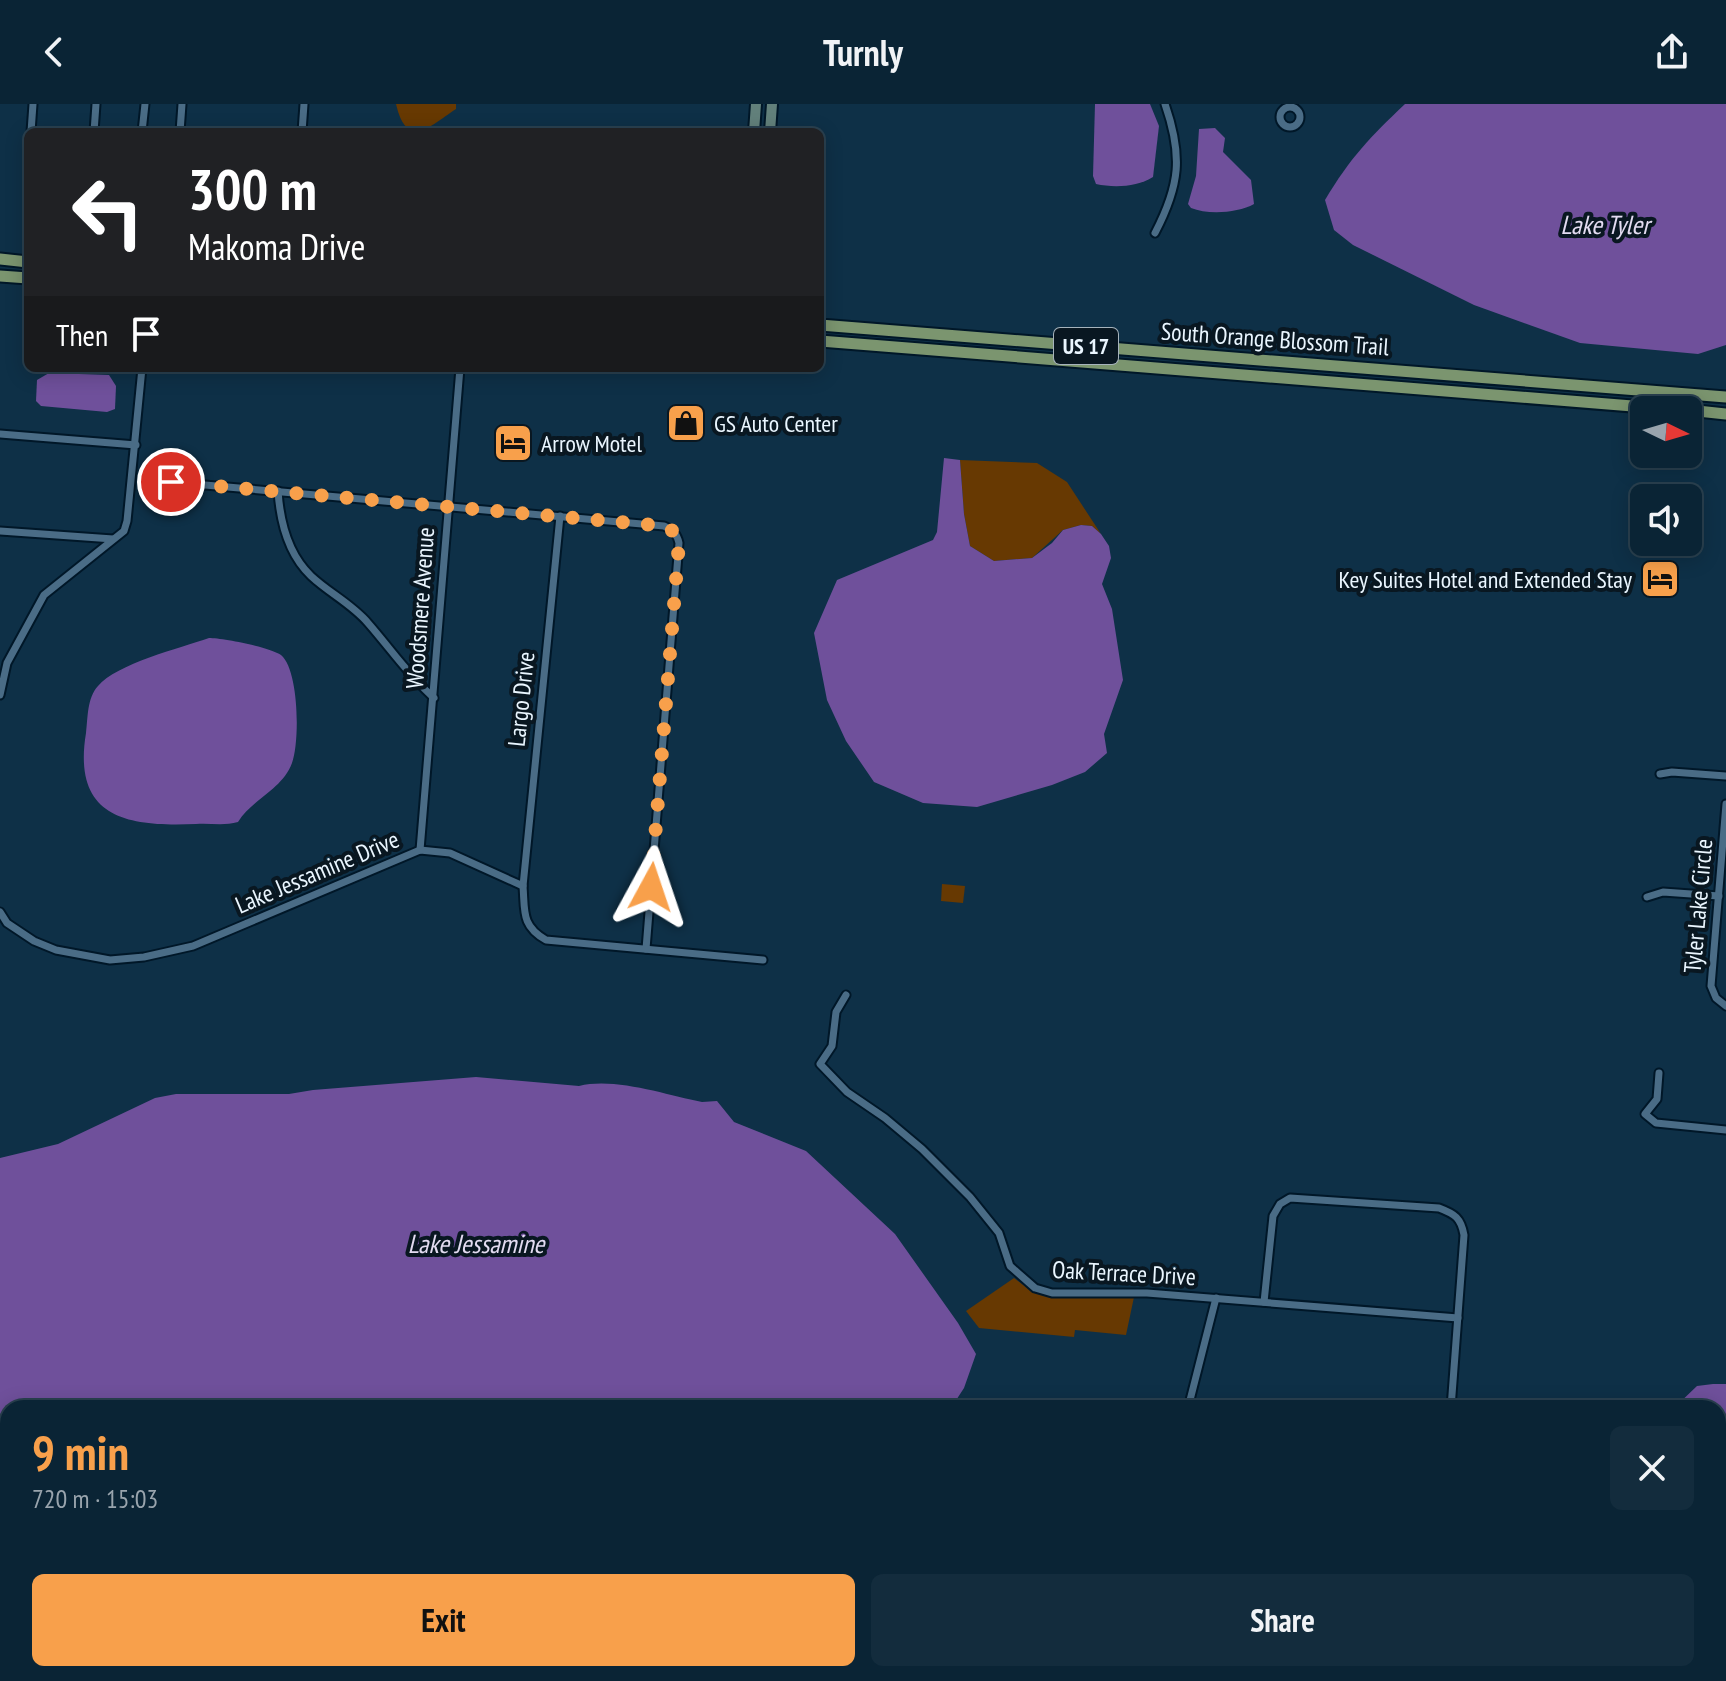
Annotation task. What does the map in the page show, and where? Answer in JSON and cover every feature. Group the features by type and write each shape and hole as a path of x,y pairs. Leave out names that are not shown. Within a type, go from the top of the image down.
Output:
{"main road":[{"path":"754,128 756,104"},
{"path":"770,128 772,104"},
{"path":"0,259 24,262"},
{"path":"0,276 24,278"},
{"name":"South Orange Blossom Trail","path":"824,325 1726,397"},
{"name":"South Orange Blossom Trail","path":"824,341 1630,406"},
{"path":"1116,365 1134,363 1148,351"},
{"path":"1283,379 1298,368 1315,364"},
{"path":"1584,402 1605,399 1615,395 1619,388"},
{"path":"1651,396 1670,392"},
{"name":"South Orange Blossom Trail","path":"1702,412 1726,414"}],"street":[{"path":"31,128 33,104"},
{"path":"94,128 96,104"},
{"path":"142,128 145,104"},
{"path":"180,128 182,104"},
{"path":"302,128 304,104"},
{"path":"1155,233 1169,207 1177,165 1177,137 1165,104"},
{"path":"1298,106 1299,119 1295,125 1284,125 1280,119 1281,107 1298,106"},
{"path":"0,695 7,663 26,623 44,595 124,531 136,445 142,372"},
{"name":"Woodsmere Avenue","path":"420,850 460,372"},
{"path":"0,434 136,445"},
{"path":"171,482 664,526 678,536 646,949"},
{"path":"278,491 284,532 299,561 310,575 366,620 417,683 434,698"},
{"name":"Largo Drive","path":"523,886 560,516"},
{"path":"0,531 113,539"},
{"path":"1660,774 1726,776"},
{"name":"Tyler Lake Circle","path":"1726,804 1711,986 1716,998 1726,1006"},
{"name":"Lake Jessamine Drive","path":"0,912 4,925 34,941 56,950 110,960 144,957 193,946 420,850 450,853 523,886"},
{"path":"523,886 525,919 532,932 546,940 763,960"},
{"path":"1647,897 1663,892 1719,896"},
{"name":"Oak Terrace Drive","path":"846,995 836,1012 832,1046 820,1064 847,1092 922,1149 970,1197 999,1233 1010,1266 1035,1288 1052,1293 1147,1293 1458,1318"},
{"path":"1659,1073 1657,1099 1645,1114 1656,1123 1726,1130"},
{"path":"1264,1302 1273,1216 1280,1204 1290,1198 1439,1208 1454,1213 1461,1221 1464,1235 1452,1400"},
{"path":"1190,1400 1216,1298"}],"shaded area":[{"path":"396,104 456,104 456,109 425,128 408,128"},
{"path":"960,460 1037,463 1067,482 1101,534 1092,526 1081,525 1063,530 1032,558 994,561 970,546"},
{"path":"942,884 965,886 963,903 941,901"},
{"path":"1014,1278 1031,1291 1046,1296 1134,1297 1126,1335 1075,1330 1074,1337 979,1328 966,1311"}],"water":[{"path":"1095,104 1150,104 1159,126 1153,177 1125,186 1096,184 1093,176"},
{"name":"Lake Tyler","path":"1405,104 1726,104 1726,345 1698,354 1580,343 1474,305 1353,245 1334,230 1325,200 1361,149"},
{"path":"1215,128 1225,138 1223,152 1251,180 1254,204 1232,211 1214,212 1191,208 1188,204 1196,176 1199,129"},
{"path":"49,373 109,375 116,386 115,409 107,412 41,406 36,401 37,380"},
{"path":"944,458 960,460 970,546 994,561 1032,558 1063,530 1081,525 1092,526 1101,534 1109,546 1111,558 1102,584 1112,609 1123,680 1104,734 1107,753 1085,772 977,807 923,803 874,782 846,741 827,700 814,633 837,580 933,540 937,532"},
{"path":"209,638 267,649 281,655 287,663 294,690 297,723 295,753 287,772 238,822 148,823 110,812 96,800 88,784 84,761 89,708 94,691 107,678 133,664"},
{"name":"Lake Jessamine","path":"476,1077 579,1086 624,1085 702,1102 717,1101 734,1122 806,1151 895,1234 958,1323 976,1354 964,1388 956,1400 0,1400 0,1158 58,1144 155,1098 176,1094 289,1094"},
{"path":"1726,1384 1726,1400 1682,1400 1697,1386"}],"place":[{"name":"GS Auto Center","path":"686,423"},
{"name":"Arrow Motel","path":"513,443"},
{"name":"Key Suites Hotel and Extended Stay","path":"1660,579"}],"route":[{"path":"171,482 476,507 671,529 678,536 679,543 651,887"}]}
